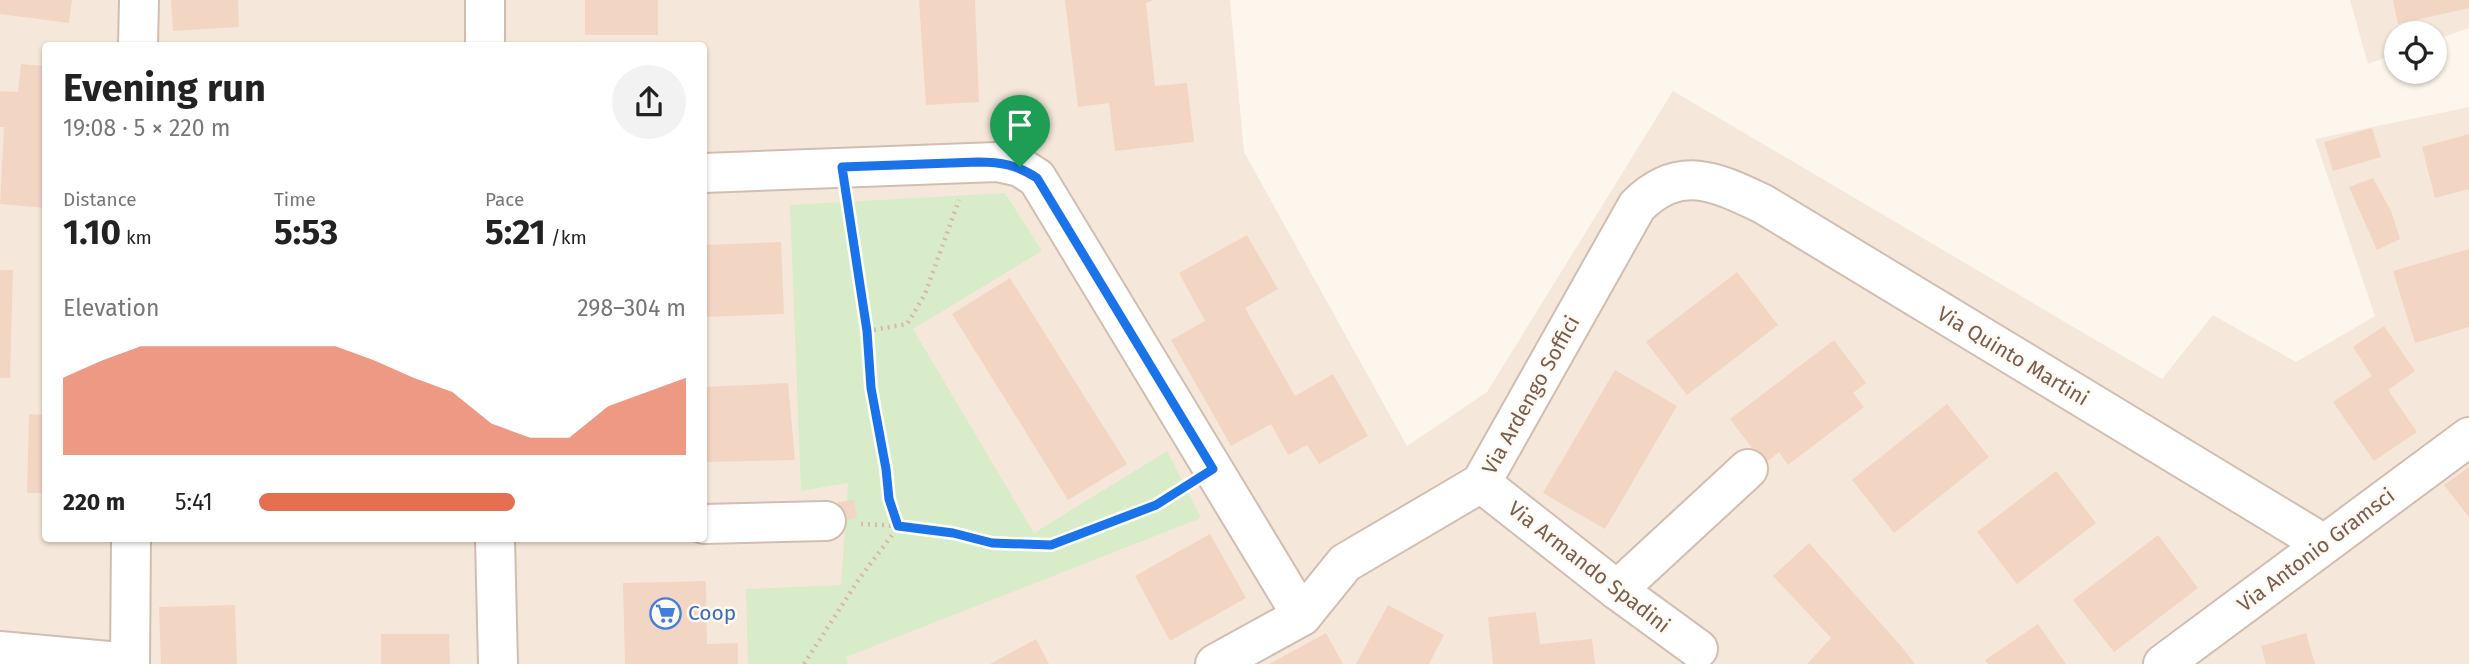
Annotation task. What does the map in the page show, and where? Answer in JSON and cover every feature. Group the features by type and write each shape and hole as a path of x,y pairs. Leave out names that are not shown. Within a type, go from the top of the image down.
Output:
{"street":[{"path":"138,42 139,0"},
{"path":"485,0 485,42"},
{"path":"707,173 997,162 1020,167 1037,178 1302,616 1232,660"},
{"name":"Via Ardengo Soffici","path":"1302,616 1345,563 1481,483 1637,206 1664,183 1696,180"},
{"name":"Via Quinto Martini","path":"1696,180 1730,188 1763,204 2324,544"},
{"name":"Via Antonio Gramsci","path":"2163,664 2469,437"},
{"path":"1616,590 1748,469"},
{"name":"Via Armando Spadini","path":"1481,483 1616,590 1698,649"},
{"path":"707,524 826,521"},
{"path":"0,651 130,664 131,542"},
{"path":"495,542 498,664"}],"path":[{"path":"867,331 907,324 926,294 972,163"},
{"path":"842,167 867,331 871,388 889,499 898,526"},
{"path":"898,526 953,533 992,543 1051,545 1156,505 1213,469"},
{"path":"804,664 859,579 898,526"}],"shaded area":[{"path":"0,0 1230,0 1244,152 1407,446 1487,392 1673,91 2162,379 2213,315 2296,362 2375,316 2315,139 2469,107 2469,664 0,664"},
{"path":"2350,0 2469,0 2469,28 2447,36 2447,21 2384,21 2384,58 2368,64"}],"green space":[{"path":"1005,193 1042,251 913,329 1034,533 1167,451 1201,518 846,657 848,664 748,664 746,589 841,585 848,483 801,491 790,205"}],"building":[{"path":"0,0 72,0 69,23 0,14"},
{"path":"171,0 238,0 239,27 173,31"},
{"path":"585,0 658,0 658,35 585,35"},
{"path":"919,0 975,0 979,102 926,105"},
{"path":"1065,0 1154,0 1146,3 1155,86 1187,83 1194,142 1115,151 1109,103 1078,107"},
{"path":"2393,0 2469,0 2469,8 2411,21 2397,21"},
{"path":"21,64 42,66 42,208 0,204 4,127 0,127 0,91 18,92"},
{"path":"2372,128 2381,157 2333,171 2324,142"},
{"path":"2469,134 2469,189 2435,198 2422,147"},
{"path":"2373,178 2391,211 2400,239 2377,250 2349,187"},
{"path":"1247,235 1278,289 1245,308 1295,396 1333,374 1368,436 1319,464 1307,445 1288,455 1271,424 1231,446 1171,340 1205,321 1179,273"},
{"path":"781,242 784,314 707,317 707,245"},
{"path":"2469,249 2469,327 2415,343 2393,271"},
{"path":"0,270 13,270 10,378 0,378"},
{"path":"1737,272 1778,325 1687,395 1646,342"},
{"path":"1010,278 1127,464 1068,500 952,314"},
{"path":"2384,326 2415,371 2388,390 2417,432 2374,461 2333,402 2372,376 2353,347"},
{"path":"1834,340 1866,383 1853,393 1864,407 1788,465 1779,452 1764,464 1730,419"},
{"path":"1615,370 1677,406 1605,529 1543,493"},
{"path":"788,383 795,460 707,462 707,387"},
{"path":"1947,404 1989,457 1894,533 1852,480"},
{"path":"29,414 42,415 42,493 27,493"},
{"path":"2469,467 2469,517 2444,485"},
{"path":"2056,471 2096,523 2017,584 1977,532"},
{"path":"854,500 857,518 840,521 838,502"},
{"path":"1210,534 1246,598 1170,641 1135,576"},
{"path":"2158,535 2198,588 2114,652 2073,600"},
{"path":"1809,543 1915,664 1807,664 1831,638 1773,576"},
{"name":"Coop","path":"706,581 707,644 738,643 738,664 625,664 623,583"},
{"path":"235,605 237,664 161,664 159,607"},
{"path":"1388,605 1444,635 1429,664 1356,664"},
{"path":"1536,612 1540,644 1592,639 1595,664 1493,664 1488,617"},
{"path":"2038,624 2066,664 1988,664 1985,660"},
{"path":"1326,633 1343,664 1269,664"},
{"path":"2306,633 2315,664 2266,664 2261,646"},
{"path":"381,634 449,634 450,664 381,664"},
{"path":"1036,639 1049,664 990,664"}],"place":[{"name":"Coop","path":"665,613"}],"route":[{"path":"997,162 1020,167 1037,178 1213,469 1156,505 1051,545 992,543 953,533 898,526 889,499 871,388 867,331 842,167 997,162"}]}
